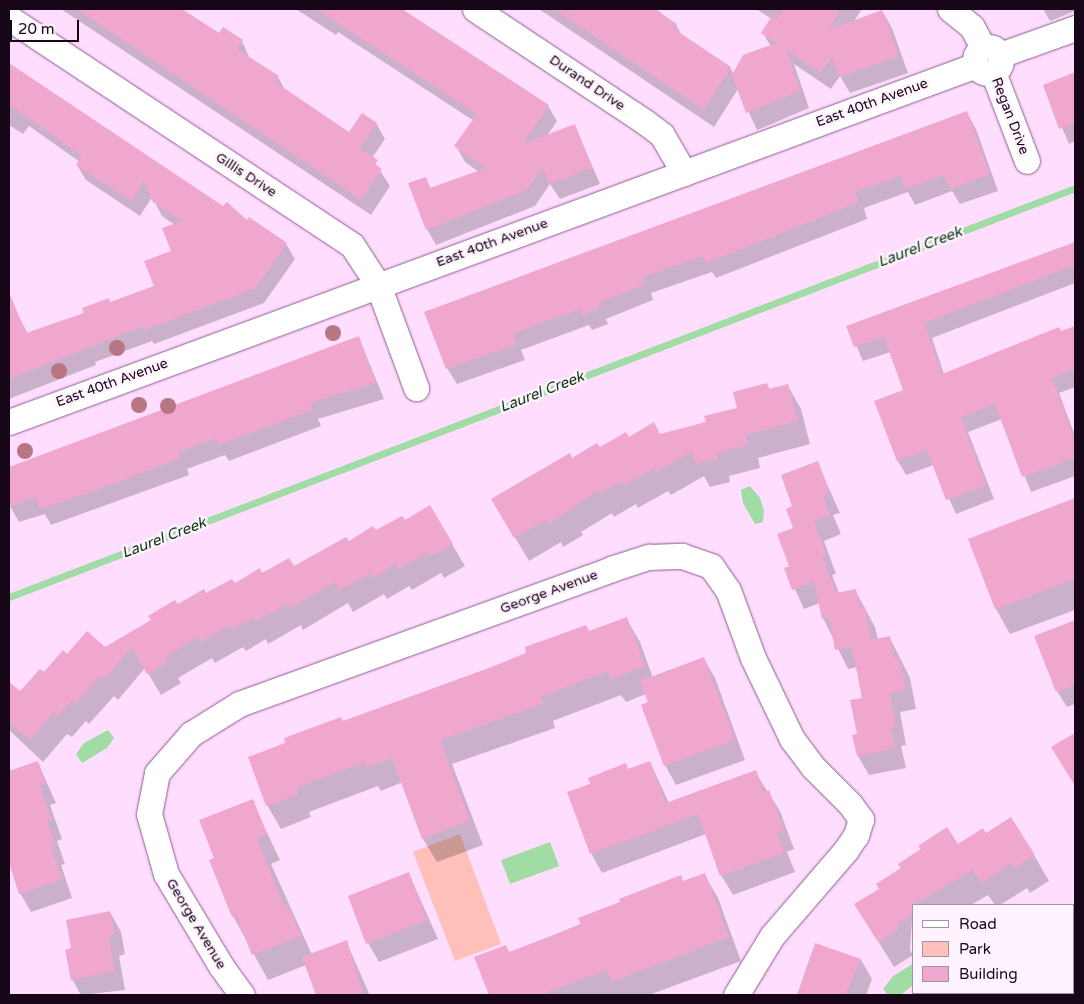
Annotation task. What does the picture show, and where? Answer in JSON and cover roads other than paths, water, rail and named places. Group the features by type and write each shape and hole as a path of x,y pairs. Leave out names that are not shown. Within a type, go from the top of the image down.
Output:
{"street":[{"name":"Durand Drive","path":"475,9 645,122 662,136 684,172"},
{"name":"Regan Drive","path":"950,9 972,27 988,60 1027,161"},
{"name":"Gillis Drive","path":"9,18 352,245 378,285 416,388"},
{"name":"East 40th Avenue","path":"9,422 1075,28"},
{"name":"George Avenue","path":"242,995 221,966 166,874 149,814 157,772 191,734 240,704 649,557 682,556 712,566 728,590 752,658 792,739 812,767 850,804 861,819 856,835 846,850 772,936 736,995"}],"waterway":[{"name":"Laurel Creek","path":"9,597 1075,188"}]}
